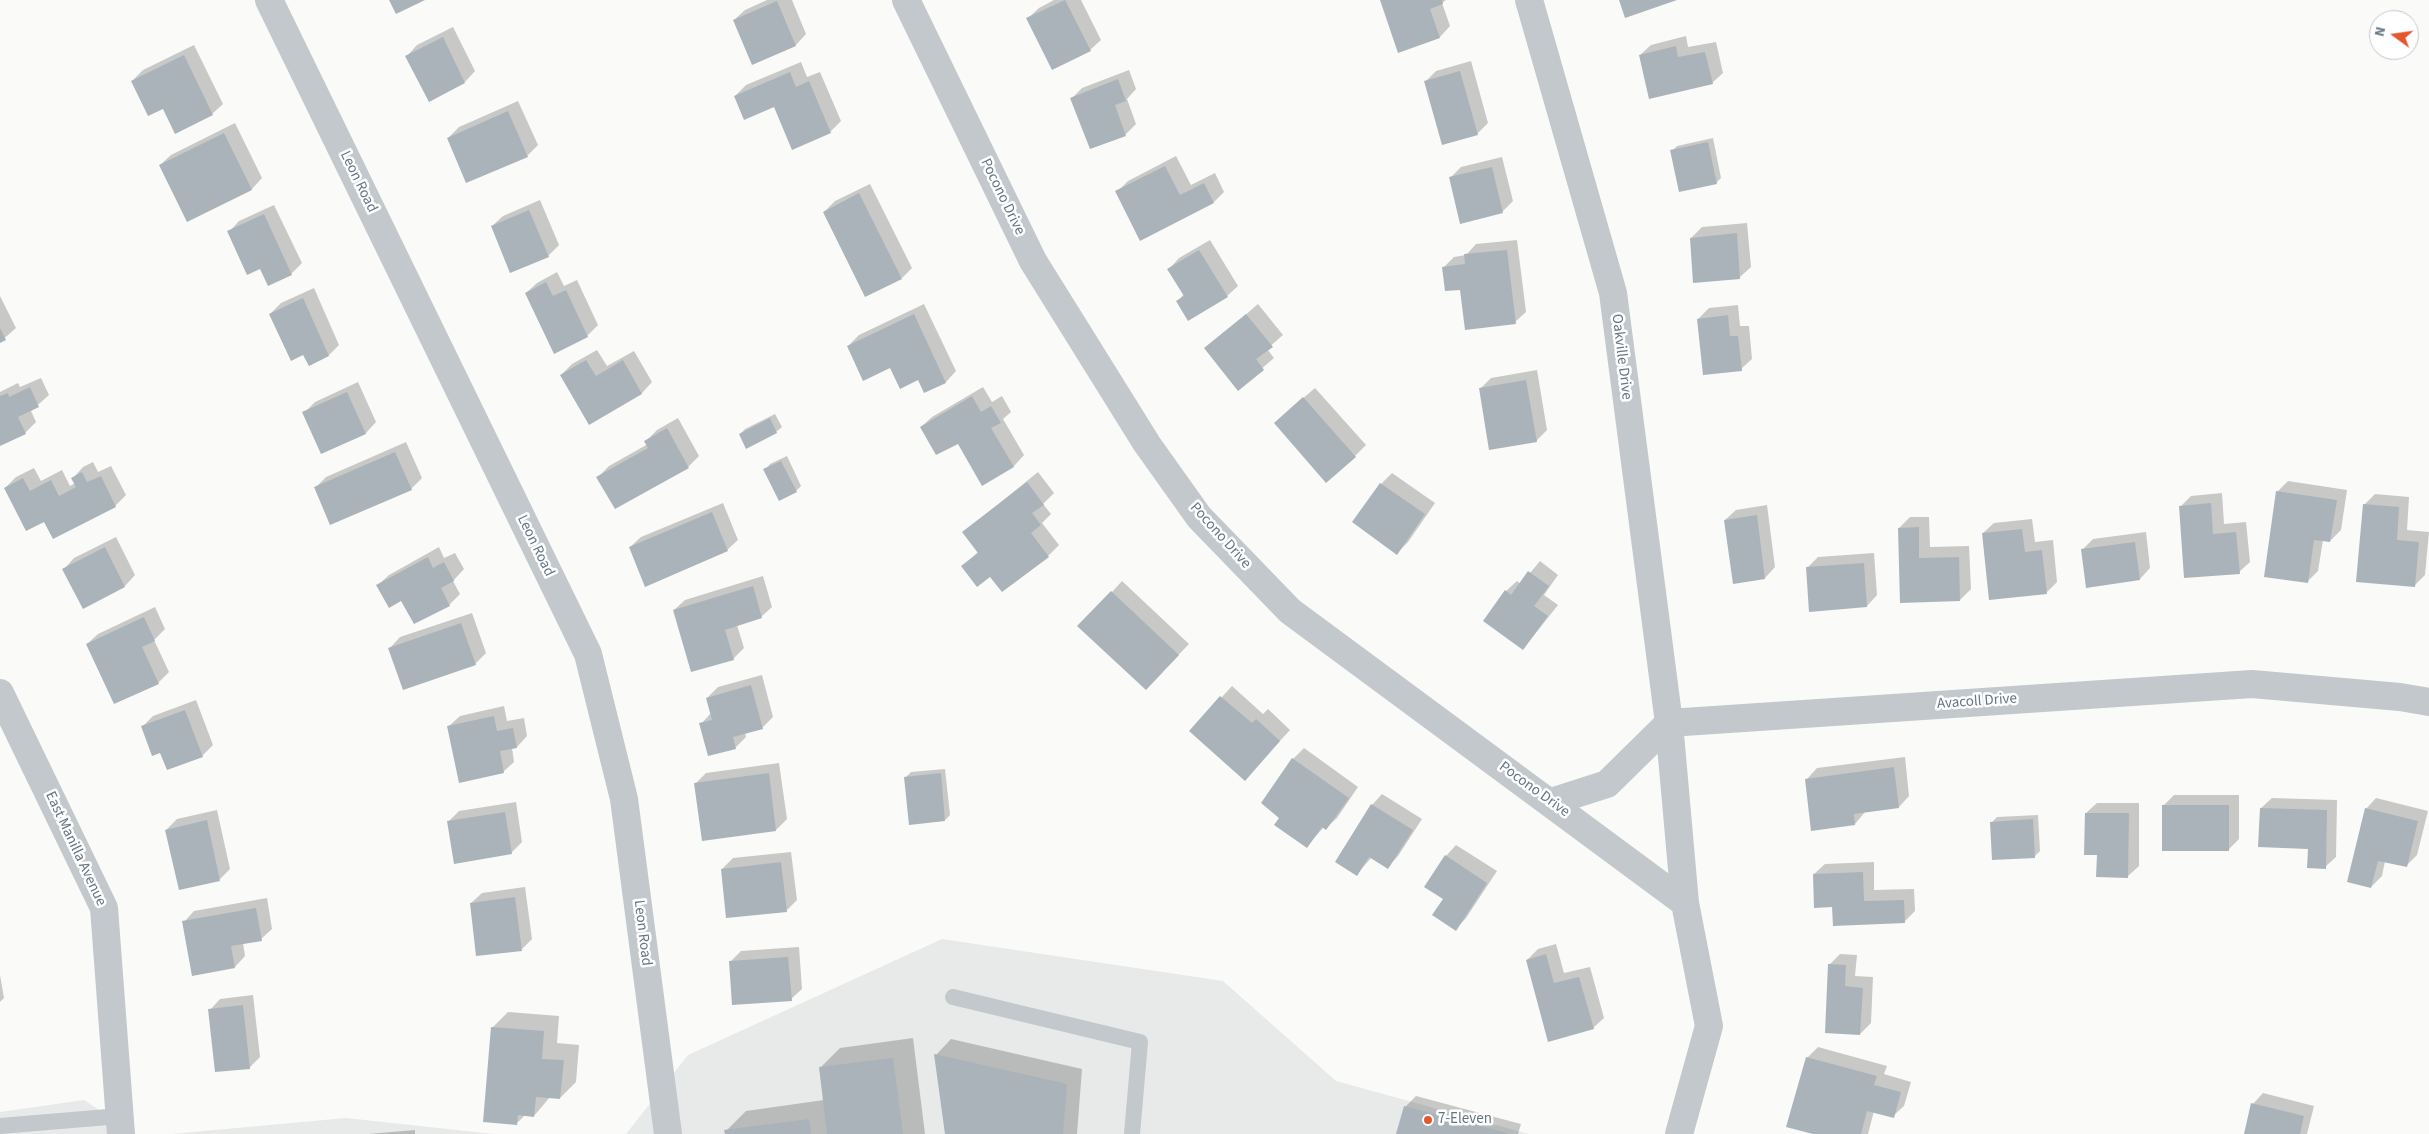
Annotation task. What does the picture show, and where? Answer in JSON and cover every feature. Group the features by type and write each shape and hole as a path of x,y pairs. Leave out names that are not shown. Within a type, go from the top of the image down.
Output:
{"street":[{"name":"Leon Road","path":"269,0 588,654 624,799 668,1134"},
{"name":"Pocono Drive","path":"906,0 1033,261 1147,444 1199,517 1290,610 1685,903"},
{"name":"Oakville Drive","path":"1529,0 1613,293 1669,723"},
{"name":"Avacoll Drive","path":"1669,723 2252,684 2400,697 2429,702"},
{"name":"East Manilla Avenue","path":"0,693 104,908 120,1125"},
{"path":"1551,802 1607,784 1669,723"},
{"path":"1669,723 1685,903 1709,1026 1679,1134"}],"lane":[{"path":"953,997 1140,1042 1132,1134"},
{"path":"0,1126 120,1125"}],"shaded area":[{"path":"942,939 1223,981 1336,1081 1529,1134 626,1134 688,1055"},
{"path":"84,1100 136,1134 0,1134 0,1112"},
{"path":"346,1118 494,1134 171,1134"}],"building":[{"path":"389,0 425,0 396,14"},
{"path":"1065,0 1091,51 1052,70 1026,18"},
{"path":"1380,0 1442,0 1443,4 1430,9 1440,38 1398,53"},
{"path":"1619,0 1677,0 1625,18"},
{"path":"777,1 796,46 752,65 733,20"},
{"path":"443,37 465,83 429,102 405,56"},
{"path":"1676,46 1678,57 1705,52 1713,84 1649,99 1639,55"},
{"path":"184,55 213,115 175,134 163,109 148,116 131,81"},
{"path":"1460,71 1478,135 1442,145 1424,81"},
{"path":"790,72 796,87 809,81 831,133 792,150 774,107 744,120 734,96"},
{"path":"1118,79 1126,101 1115,105 1126,136 1090,149 1070,98"},
{"path":"508,111 528,157 466,183 447,138"},
{"path":"224,133 252,190 187,222 159,165"},
{"path":"1708,142 1717,184 1679,192 1670,150"},
{"path":"1165,166 1180,195 1204,183 1214,203 1140,241 1115,191"},
{"path":"1492,167 1503,213 1460,224 1449,177"},
{"path":"859,193 902,279 865,297 823,212"},
{"path":"529,210 549,257 510,273 491,226"},
{"path":"264,214 292,275 268,286 260,269 247,275 227,231"},
{"path":"1737,233 1740,279 1693,283 1690,238"},
{"path":"1199,250 1228,297 1188,321 1176,301 1184,296 1167,269"},
{"path":"1507,250 1516,324 1465,330 1460,290 1445,291 1442,267 1465,264 1464,254"},
{"path":"546,282 553,296 566,290 588,337 554,354 525,293"},
{"path":"303,298 329,356 309,366 303,355 291,361 269,314"},
{"path":"914,314 946,383 924,393 918,380 900,389 890,368 863,381 847,346"},
{"path":"1246,314 1273,347 1256,359 1264,370 1238,391 1204,348"},
{"path":"1728,315 1730,336 1738,336 1742,371 1703,375 1697,319"},
{"path":"0,328 6,340 0,343"},
{"path":"586,360 596,376 623,360 642,394 589,425 560,375"},
{"path":"1526,380 1537,442 1489,450 1479,388"},
{"path":"30,387 39,407 18,417 26,434 0,446 0,396 8,393 9,397"},
{"path":"347,392 366,434 321,454 302,412"},
{"path":"972,396 981,412 991,406 1001,423 991,428 1014,467 982,486 958,444 936,455 920,427"},
{"path":"1303,397 1356,457 1326,483 1274,423"},
{"path":"770,418 777,433 746,449 739,434"},
{"path":"667,428 689,468 615,509 596,477 648,448 644,441"},
{"path":"395,452 412,490 330,525 314,487"},
{"path":"781,461 797,492 779,501 763,469"},
{"path":"82,472 87,482 101,476 116,507 53,539 44,522 26,531 4,488 23,478 30,491 51,480 59,496 76,487 71,478"},
{"path":"1027,482 1044,505 1032,513 1041,525 1031,533 1049,557 1002,592 990,577 977,587 961,566 978,553 962,532"},
{"path":"1380,483 1425,514 1397,555 1352,522"},
{"path":"2276,491 2337,500 2330,542 2314,540 2308,583 2264,577"},
{"path":"2211,503 2213,534 2236,532 2240,574 2184,578 2179,506"},
{"path":"2363,504 2399,507 2397,540 2419,542 2415,587 2356,582"},
{"path":"712,512 728,551 645,587 629,547"},
{"path":"1757,515 1765,579 1733,584 1724,520"},
{"path":"1919,527 1919,558 1959,557 1960,601 1900,603 1898,528"},
{"path":"2022,529 2025,552 2042,550 2047,594 1989,600 1982,533"},
{"path":"2135,542 2140,580 2086,588 2081,549"},
{"path":"105,547 125,587 83,609 62,569"},
{"path":"428,557 433,568 444,562 454,581 441,588 450,606 414,624 401,601 389,608 376,585"},
{"path":"1864,563 1867,607 1809,612 1806,567"},
{"path":"1528,571 1549,586 1534,606 1548,616 1523,650 1483,621 1505,590 1511,595"},
{"path":"753,586 762,618 725,630 734,660 691,672 673,610"},
{"path":"1111,591 1179,655 1146,690 1077,626"},
{"path":"144,617 155,641 142,647 159,684 114,704 86,644"},
{"path":"461,623 476,665 403,690 388,648"},
{"path":"751,685 763,729 733,737 736,749 708,756 699,723 712,720 706,698"},
{"path":"1220,696 1252,723 1256,719 1280,741 1245,781 1189,731"},
{"path":"185,710 203,757 167,770 160,753 152,756 141,726"},
{"path":"494,716 497,731 513,728 517,748 500,751 504,773 459,783 447,726"},
{"path":"1292,758 1349,798 1326,830 1322,827 1307,848 1274,825 1279,818 1261,803"},
{"path":"1894,767 1899,808 1854,814 1855,825 1811,831 1805,779"},
{"path":"769,773 776,831 702,841 694,783"},
{"path":"941,773 945,821 909,825 904,777"},
{"path":"1371,804 1413,830 1388,869 1369,857 1357,876 1335,862"},
{"path":"2162,805 2229,805 2229,851 2162,851"},
{"path":"2260,808 2327,810 2326,869 2307,868 2308,849 2258,847"},
{"path":"2365,808 2418,821 2407,867 2378,861 2371,888 2347,882"},
{"path":"505,812 512,854 454,864 447,821"},
{"path":"2085,813 2129,813 2128,878 2096,877 2097,855 2084,855"},
{"path":"2033,819 2035,858 1992,860 1990,822"},
{"path":"207,820 220,881 179,890 165,830"},
{"path":"1445,855 1487,883 1456,931 1432,915 1443,899 1424,887"},
{"path":"781,862 787,912 726,918 721,869"},
{"path":"1863,872 1864,901 1904,900 1905,923 1833,926 1832,907 1814,908 1813,874"},
{"path":"515,897 522,951 476,956 470,903"},
{"path":"256,908 262,941 231,946 235,968 192,976 182,921"},
{"path":"1546,954 1554,983 1579,977 1594,1029 1548,1042 1526,960"},
{"path":"788,957 792,1001 732,1005 729,961"},
{"path":"1828,964 1846,965 1845,986 1863,988 1860,1035 1825,1033"},
{"path":"243,1005 250,1069 215,1072 208,1009"},
{"path":"491,1027 544,1031 542,1059 564,1060 560,1099 536,1097 534,1117 518,1115 517,1125 483,1122"},
{"path":"934,1054 1067,1084 1063,1134 945,1134"},
{"path":"1806,1057 1877,1076 1874,1085 1901,1092 1894,1118 1867,1111 1861,1134 1813,1134 1786,1127"},
{"path":"893,1058 903,1134 827,1134 819,1067"},
{"path":"2251,1103 2304,1116 2300,1134 2244,1134"},
{"name":"7-Eleven","path":"1404,1106 1507,1133 1507,1134 1396,1134"},
{"path":"809,1119 811,1134 725,1134 724,1130"}],"place":[{"name":"7-Eleven","path":"1428,1120"}]}
